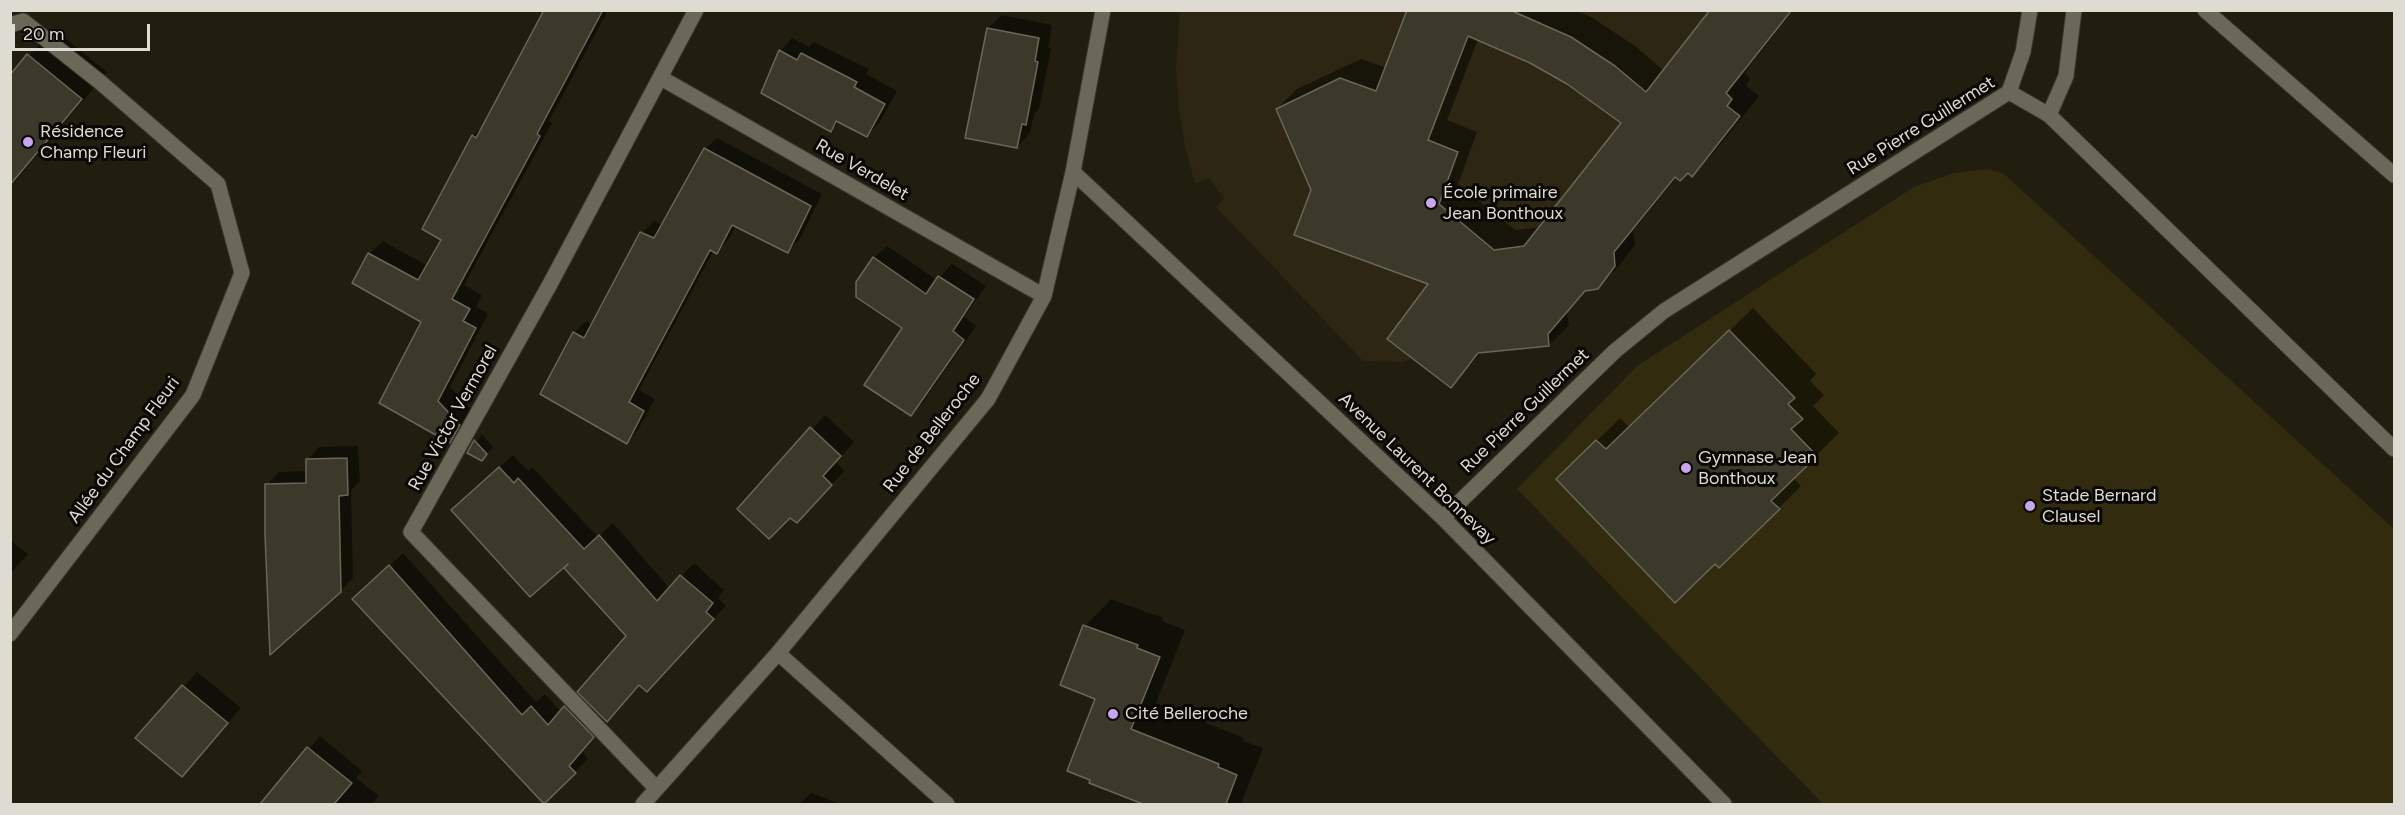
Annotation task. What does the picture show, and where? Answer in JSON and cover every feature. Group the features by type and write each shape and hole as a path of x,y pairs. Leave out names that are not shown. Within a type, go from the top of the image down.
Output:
{"street":[{"name":"Rue Victor Vermorel","path":"656,788 411,532 549,286 696,10"},
{"name":"Rue de Belleroche","path":"643,804 778,653 988,399 1044,296 1073,172 1103,10"},
{"path":"2009,92 2024,52 2031,10"},
{"path":"2049,115 2066,76 2074,10"},
{"path":"2205,10 2394,175"},
{"name":"Allée du Champ Fleuri","path":"10,25 23,21 100,82 218,184 242,273 193,395 10,634"},
{"name":"Rue Verdelet","path":"661,78 1044,296"},
{"name":"Rue Pierre Guillermet","path":"1443,518 1615,351 1664,311 2009,92 2049,115 2394,449"},
{"name":"Avenue Laurent Bonnevay","path":"1073,172 1443,518 1724,804"},
{"path":"778,653 946,804"}],"shaded area":[{"name":"École primaire Jean Bonthoux","path":"1180,10 1792,11 1726,93 1732,99 1727,106 1740,116 1692,177 1687,173 1680,181 1667,171 1614,252 1615,266 1598,289 1585,291 1566,313 1546,316 1549,346 1478,353 1451,388 1412,358 1404,362 1363,361 1216,207 1224,198 1209,178 1195,184 1179,110 1176,67"},
{"path":"1988,169 2004,174 2394,529 2394,804 1823,804 1517,489 1637,366 1914,187 1954,173"}],"building":[{"path":"544,10 603,10 537,134 540,136 452,299 470,309 463,321 476,328 438,401 460,425 450,443 379,403 421,322 352,283 368,253 418,280 441,240 422,229 472,135 476,138"},
{"path":"1407,10 1510,10 1571,37 1615,66 1646,92 1710,10 1792,10 1726,93 1732,99 1727,106 1740,116 1692,177 1688,173 1680,181 1675,177 1614,252 1615,266 1598,289 1585,291 1548,334 1549,346 1478,353 1451,388 1387,339 1428,284 1294,235 1311,190 1276,109 1340,78 1376,91","holes":["1468,36 1530,63 1567,84 1621,123 1524,246 1494,250 1439,204 1458,152 1428,140"]},
{"path":"987,28 1039,38 1035,61 1038,62 1026,125 1022,124 1017,148 965,138"},
{"path":"779,50 797,60 801,53 857,82 854,87 885,104 867,137 836,121 831,132 761,93"},
{"name":"Résidence Champ Fleuri","path":"27,54 82,99 10,185 10,75"},
{"path":"704,148 811,206 788,253 732,225 717,254 710,250 629,402 644,411 627,444 540,394 573,332 584,338 640,232 654,238"},
{"path":"873,257 926,294 938,276 974,299 953,331 964,340 911,416 864,385 902,328 856,297 856,282"},
{"name":"Gymnase Jean Bonthoux","path":"1729,330 1795,398 1788,404 1803,419 1791,429 1817,456 1771,501 1780,509 1719,568 1715,564 1675,603 1556,479 1596,440 1606,449"},
{"path":"810,427 841,456 823,476 832,485 797,523 790,518 769,539 737,509"},
{"path":"474,440 487,454 482,461 467,453"},
{"path":"347,458 348,495 339,496 341,592 270,655 265,484 306,483 306,459"},
{"path":"499,467 514,483 518,478 584,549 599,535 657,601 680,575 713,603 706,612 714,619 647,692 639,685 607,722 577,692 626,636 564,568 568,564 530,597 451,510"},
{"path":"389,565 522,715 531,706 548,725 564,706 594,737 569,766 576,773 544,804 352,599"},
{"name":"Cité Belleroche","path":"1083,625 1138,645 1137,648 1160,657 1131,729 1219,764 1218,767 1237,775 1226,804 1143,804 1089,783 1090,780 1067,771 1095,699 1060,685"},
{"path":"182,685 228,723 182,777 135,738"},
{"path":"307,747 352,783 334,804 260,804"}],"place":[{"name":"Résidence Champ Fleuri","path":"28,142"},
{"name":"École primaire Jean Bonthoux","path":"1431,203"},
{"name":"Gymnase Jean Bonthoux","path":"1686,468"},
{"name":"Stade Bernard Clausel","path":"2030,506"},
{"name":"Cité Belleroche","path":"1113,714"}]}
